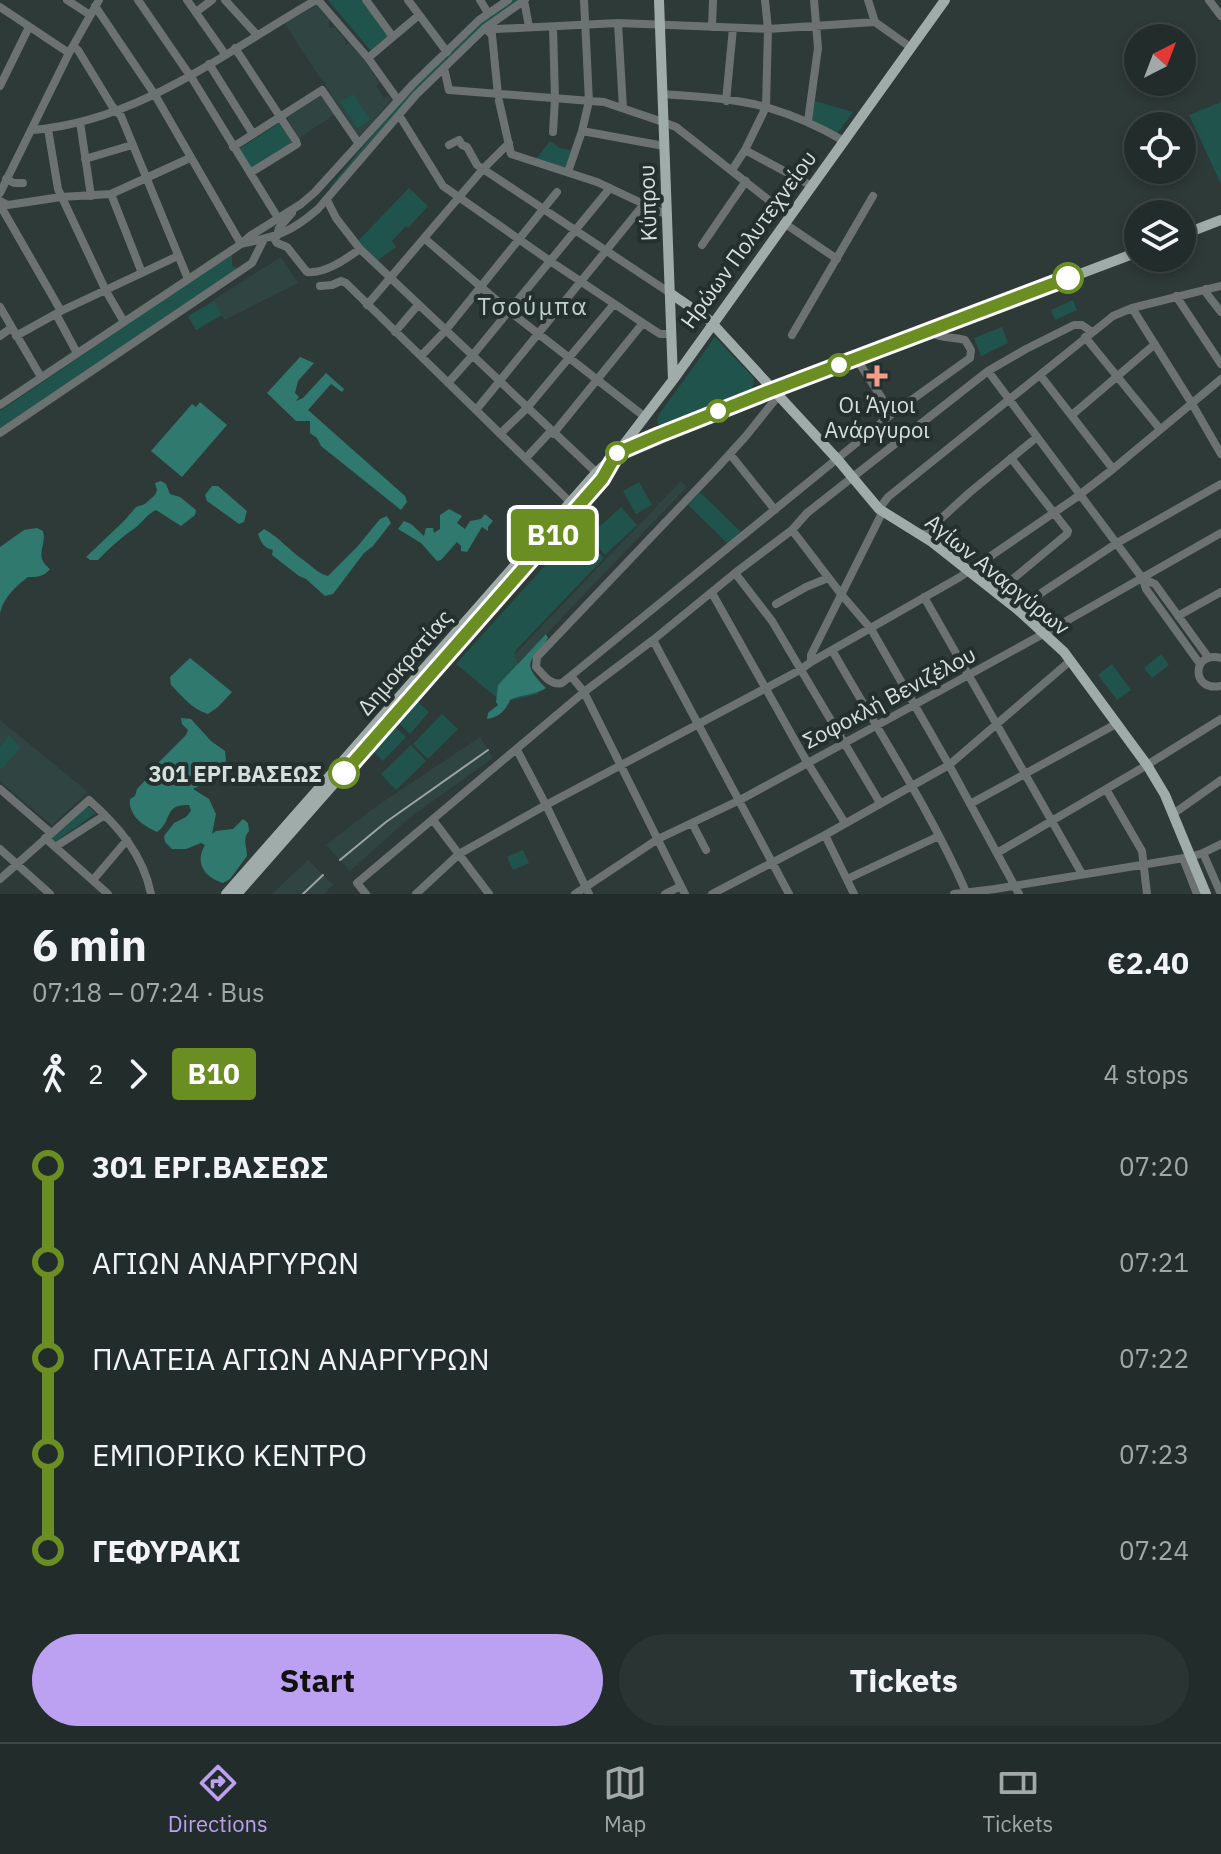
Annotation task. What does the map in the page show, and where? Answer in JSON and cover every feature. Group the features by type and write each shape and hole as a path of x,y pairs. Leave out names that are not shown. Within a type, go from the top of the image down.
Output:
{"main road":[{"name":"Κύπρου","path":"659,0 673,380"},
{"name":"Ηρώων Πολυτεχνείου","path":"615,456 673,380 945,0"},
{"path":"1196,230 1221,220"},
{"name":"Δημοκρατίας","path":"237,894 615,456 664,433 775,393 856,358 1124,257"},
{"name":"Αγίων Αναργύρων","path":"670,293 707,317 881,510 922,536 1017,609 1045,633 1070,661 1147,765 1165,795 1186,857 1206,894"},
{"path":"671,348 692,351"},
{"path":"645,417 653,427 664,433"},
{"name":"Δημοκρατίας","path":"226,894 570,502 599,476"}],"street":[{"path":"67,0 90,15"},
{"path":"138,0 278,218"},
{"path":"187,0 225,54"},
{"path":"196,12 212,0"},
{"path":"225,0 257,35"},
{"path":"236,11 243,0"},
{"path":"32,130 80,122 155,95 317,0 368,58 398,100"},
{"path":"366,0 393,37"},
{"path":"408,0 447,52"},
{"path":"480,0 488,13"},
{"path":"0,433 252,263 279,228 324,184 398,100 488,13 508,0"},
{"path":"241,244 272,237 299,225 327,200 416,95 485,28 524,0 529,27"},
{"path":"568,172 589,101 584,0"},
{"path":"712,27 713,0"},
{"path":"732,170 766,107 768,29 765,0"},
{"path":"808,121 817,58 818,26 814,0"},
{"path":"868,0 875,22 910,47"},
{"path":"1209,0 1221,16"},
{"path":"0,193 97,3 155,95 241,244"},
{"path":"0,7 29,27 71,50 78,50 121,116 188,279"},
{"path":"368,58 419,15"},
{"path":"485,28 618,23 768,29 875,22"},
{"path":"618,23 623,108"},
{"path":"0,86 29,27"},
{"path":"553,27 553,132"},
{"path":"485,28 492,35 499,98 511,154 610,188 667,215"},
{"path":"726,101 733,28"},
{"path":"235,48 297,142 250,173"},
{"path":"209,64 253,134"},
{"path":"444,68 449,90 499,98 604,102 676,127 746,181 786,220 837,259"},
{"path":"233,147 322,90 359,144"},
{"path":"662,94 766,107 808,121 844,141"},
{"path":"399,115 439,182 458,198 660,334 671,334"},
{"path":"80,122 91,196"},
{"path":"48,129 61,197 124,322"},
{"path":"582,131 664,146"},
{"path":"449,145 459,140 467,147 477,165 670,293"},
{"path":"367,305 509,141"},
{"path":"85,159 132,145"},
{"path":"745,150 812,186"},
{"path":"0,203 8,205 111,194 190,158"},
{"path":"6,179 23,183"},
{"path":"702,245 746,181"},
{"path":"448,383 610,188"},
{"path":"421,356 445,331 557,192"},
{"path":"111,194 142,273"},
{"path":"792,335 873,196"},
{"path":"327,200 336,218 360,249 599,476"},
{"path":"0,203 77,353"},
{"path":"0,405 301,204"},
{"path":"476,410 644,204"},
{"path":"272,237 287,247 307,272 314,273 346,260 360,249"},
{"path":"424,238 509,311 645,417"},
{"path":"0,336 58,313 178,256"},
{"path":"320,286 344,282 570,502"},
{"path":"811,662 811,655 888,497 1113,316 1132,308 1221,286"},
{"path":"1206,289 1221,312"},
{"path":"1176,296 1221,364"},
{"path":"500,434 527,408 614,304"},
{"path":"395,332 418,305"},
{"path":"0,307 41,377"},
{"path":"1132,308 1218,439 1221,454"},
{"path":"526,458 598,380 643,323"},
{"path":"366,894 357,883 584,692 792,530 807,513 988,371 1074,325 1082,325 1117,376 1160,429"},
{"path":"775,393 730,454 537,657 536,667 550,682 556,685 562,683 892,414 971,356 965,340 939,337 930,330"},
{"path":"1072,415 1155,344"},
{"path":"856,358 892,414"},
{"path":"988,371 1117,543 1200,664"},
{"path":"1040,375 1113,469"},
{"path":"416,894 459,854 800,670 969,571 1080,495 1221,379"},
{"path":"922,536 1037,437"},
{"path":"730,454 775,510"},
{"path":"996,593 1067,534 1066,528 1011,458"},
{"path":"1017,609 1117,543 1221,484"},
{"path":"792,530 871,629 1017,890"},
{"name":"Σοφοκλή Βενιζέλου","path":"575,894 587,890 658,839 740,800 1221,533"},
{"path":"735,573 772,621 880,803"},
{"path":"776,604 828,578"},
{"path":"1143,579 1155,584 1208,657"},
{"path":"1178,616 1221,592"},
{"path":"712,593 845,823"},
{"path":"924,597 1082,874"},
{"path":"653,640 789,894"},
{"path":"832,650 912,785 966,893"},
{"path":"1221,658 1208,657 1200,664 1198,673 1210,687 1221,686"},
{"path":"712,894 949,765 1070,661"},
{"path":"571,676 584,692 683,890 665,894"},
{"path":"997,853 1221,719"},
{"path":"970,804 1116,724"},
{"path":"517,750 587,890"},
{"path":"1173,814 1221,780"},
{"path":"0,789 48,836 55,847 108,894"},
{"path":"1106,789 1142,851 1146,892 1133,894"},
{"path":"0,879 89,800 135,850 151,894"},
{"path":"55,847 105,815"},
{"path":"433,820 488,893"},
{"path":"692,823 706,850"},
{"path":"825,835 854,894"},
{"path":"847,879 939,836"},
{"path":"93,880 127,840"},
{"path":"954,894 1017,890 1082,874 1186,857 1221,844"},
{"path":"0,849 50,894"},
{"path":"1203,853 1221,894"},
{"name":"Αγίων Αναργύρων","path":"1186,857 1197,894"},
{"path":"139,894 149,883"}],"shaded area":[{"path":"317,5 330,21 330,28 336,28 345,45 349,44 360,55 380,83 376,86 384,98 388,96 391,100 359,137 284,23"},
{"path":"322,95 334,115 299,138 287,118"},
{"path":"281,257 298,283 225,320 213,300"},
{"path":"681,481 687,487 502,680 496,674"},
{"path":"0,720 88,792 52,825 0,781"},
{"path":"480,737 493,758 409,818 350,871 326,845 374,808"},
{"path":"308,860 333,885 323,894 272,894"}],"green space":[{"path":"328,0 361,0 389,36 371,51"},
{"path":"511,0 519,0 486,24 333,190 330,187 414,88 460,41"},
{"path":"353,94 370,120 357,128 340,102"},
{"path":"815,101 853,112 837,134 811,120"},
{"path":"1221,102 1221,184 1196,130 1196,112"},
{"path":"279,123 292,143 252,169 239,149"},
{"path":"550,141 560,148 571,150 566,168 536,159"},
{"path":"409,188 428,206 392,241 396,247 377,261 358,241"},
{"path":"232,254 232,266 242,269 0,428 0,411"},
{"path":"1073,300 1077,310 1055,320 1051,310"},
{"path":"214,301 222,315 196,330 188,316"},
{"path":"1002,327 1008,343 981,356 974,338"},
{"path":"715,337 753,377 751,389 664,427 658,424 658,416"},
{"path":"300,357 314,363 298,381 295,393 299,397 296,401 303,398 326,373 344,389 342,392 331,384 308,410 405,496 407,502 401,510 321,446 310,433 310,421 296,421 267,393"},
{"path":"200,402 227,425 182,477 151,451 192,404 196,407"},
{"path":"161,481 166,484 170,494 180,497 196,510 195,515 181,526 156,510 98,560 86,557 136,507 155,495 155,483"},
{"path":"639,482 652,505 636,514 623,491"},
{"path":"212,486 218,486 247,511 244,522 239,524 207,501 205,495"},
{"path":"700,492 742,533 728,544 688,505"},
{"path":"621,507 637,525 605,555 589,536"},
{"path":"449,509 462,516 457,523 465,529 470,521 481,519 485,514 493,521 488,531 482,527 467,552 461,551 457,542 437,561 421,543 398,529 404,521 424,536 426,528 433,528 434,533 440,529 440,515"},
{"path":"387,516 391,523 333,594 325,596 272,555 273,550 263,545 258,534 264,529 328,576 380,519"},
{"path":"37,528 43,531 44,537 42,560 50,569 40,576 28,577 7,597 0,613 0,547 24,530"},
{"path":"577,530 604,558 516,650 514,657 539,694 502,702 456,664"},
{"path":"546,634 548,638 530,666 546,688 510,700 501,713 487,719 488,713 498,705 498,685"},
{"path":"1161,654 1169,665 1152,678 1144,668"},
{"path":"190,658 232,692 208,714 193,706 171,685 170,677"},
{"path":"1112,664 1131,690 1117,700 1098,675"},
{"path":"417,701 429,712 410,734 398,722"},
{"path":"442,714 458,729 428,759 413,744"},
{"path":"181,718 191,719 225,751 226,761 208,781 193,789 209,799 216,814 212,834 233,829 243,819 248,823 245,840 247,856 230,879 223,883 203,869 201,858 205,845 201,843 186,849 172,849 165,842 164,836 174,823 191,811 189,805 175,807 157,832 147,827 131,810 130,799 137,789 186,735 188,730"},
{"path":"393,725 406,737 383,761 371,749"},
{"path":"9,736 21,747 2,769 0,747"},
{"path":"411,745 426,761 396,790 381,774"},
{"path":"86,805 96,813 55,842 51,838"},
{"path":"523,850 529,863 513,870 507,857"}],"railway":[{"path":"340,860 386,822 488,750"},
{"path":"303,894 323,875"}],"bus line":[{"name":"Β10","path":"344,773 602,479 617,453 736,404 1068,278"}],"place":[{"name":"Οι Άγιοι Ανάργυροι","path":"877,376"},
{"name":"301 ΕΡΓ.ΒΑΣΕΩΣ","path":"344,773"}],"district":[{"name":"Τσούμπα","path":"533,306"}]}
